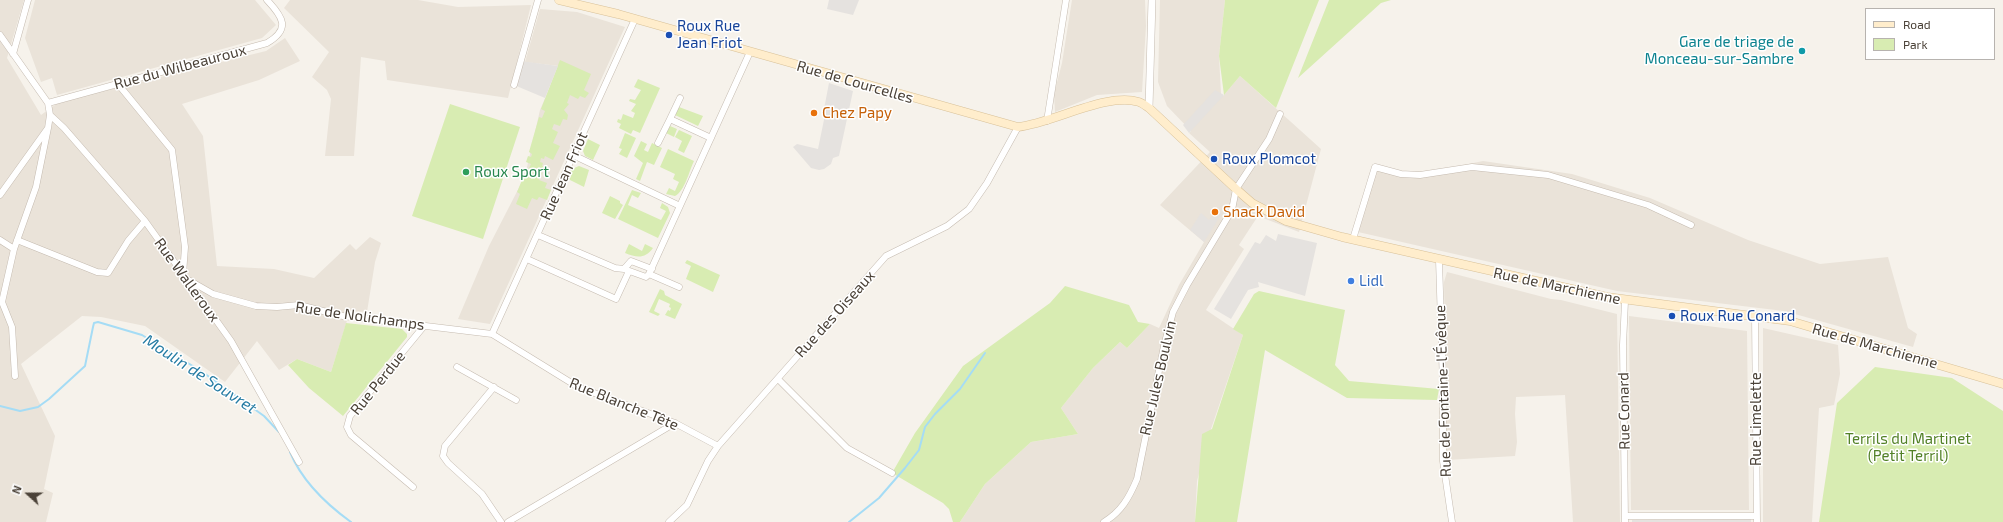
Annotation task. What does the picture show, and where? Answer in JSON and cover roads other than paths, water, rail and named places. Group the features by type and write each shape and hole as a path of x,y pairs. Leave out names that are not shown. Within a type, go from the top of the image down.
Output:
{"main road":[{"name":"Rue de Courcelles","path":"559,0 635,19 1018,127 1034,126 1118,100 1140,102 1150,108"},
{"name":"Rue de Marchienne","path":"1150,108 1252,203 1286,221 1439,260 1624,301 1755,316 1795,323 2003,384"}],"street":[{"path":"13,54 28,0"},
{"path":"267,0 273,6 278,0"},
{"path":"514,85 538,0"},
{"path":"1047,121 1066,0"},
{"path":"1150,108 1152,0"},
{"name":"Rue du Wilbeauroux","path":"48,103 267,43 277,37 282,30 283,21 273,6"},
{"name":"Rue Jean Friot","path":"492,334 635,19"},
{"path":"0,35 48,103 50,115 36,187 14,249 2,302 12,327 15,376"},
{"path":"649,273 750,52"},
{"path":"118,84 172,150 185,247 184,276"},
{"path":"658,143 680,98"},
{"path":"1236,189 1269,139 1280,114"},
{"name":"Rue Walleroux","path":"50,115 64,128 145,221 231,341 299,462"},
{"path":"670,119 711,138"},
{"name":"Rue des Oiseaux","path":"669,522 687,505 708,461 718,446 886,256 946,226 969,209 987,183 1018,127"},
{"path":"0,195 48,128"},
{"path":"573,155 680,206"},
{"path":"1353,239 1375,167 1401,174 1414,175 1472,167 1548,175 1648,205 1691,225"},
{"name":"Rue Jules Boulvin","path":"1104,522 1120,510 1130,494 1136,479 1164,346 1173,312 1187,285 1232,210 1236,189"},
{"path":"17,240 97,272 108,273 128,241 145,221"},
{"path":"538,235 615,268 649,273"},
{"path":"0,240 14,249"},
{"path":"527,259 616,299 631,261 649,273 679,287"},
{"name":"Rue de Fontaine-l'Évêque","path":"1439,260 1443,386 1443,461 1452,522"},
{"name":"Rue de Nolichamps","path":"184,276 213,294 250,305 277,307 299,305 343,316 492,334"},
{"name":"Rue Conard","path":"1624,301 1623,345 1625,519"},
{"name":"Rue Limelette","path":"1755,316 1757,519"},
{"name":"Rue Perdue","path":"413,487 351,435 347,427 350,416 424,326"},
{"name":"Rue Blanche Tête","path":"492,334 578,387 675,423 718,446"},
{"path":"457,367 516,400"},
{"path":"778,379 847,448 892,473"},
{"path":"494,388 445,446 443,456 448,463 482,494 501,522"},
{"path":"508,522 675,423"},
{"path":"1625,519 1757,519"}],"waterway":[{"name":"Moulin de Souvret","path":"0,406 20,411 38,407 49,399 85,366 94,323 98,322 142,335 201,371 264,416 279,432"},
{"name":"Moulin de Souvret","path":"849,522 879,498 905,468 919,450 925,427 935,414 960,389 985,353"},
{"name":"Moulin de Souvret","path":"290,452 295,463 308,482 324,500 351,522"}],"place":[{"name":"Roux Rue Jean Friot","path":"669,35"},
{"name":"Gare de triage de Monceau-sur-Sambre","path":"1802,51"},
{"name":"Chez Papy","path":"814,113"},
{"name":"Roux Plomcot","path":"1214,159"},
{"name":"Roux Sport","path":"466,172"},
{"name":"Snack David","path":"1215,212"},
{"name":"Lidl","path":"1351,281"},
{"name":"Roux Rue Conard","path":"1672,316"}],"park label":[{"name":"Terrils du Martinet (Petit Terril)","path":"1908,448"}]}
